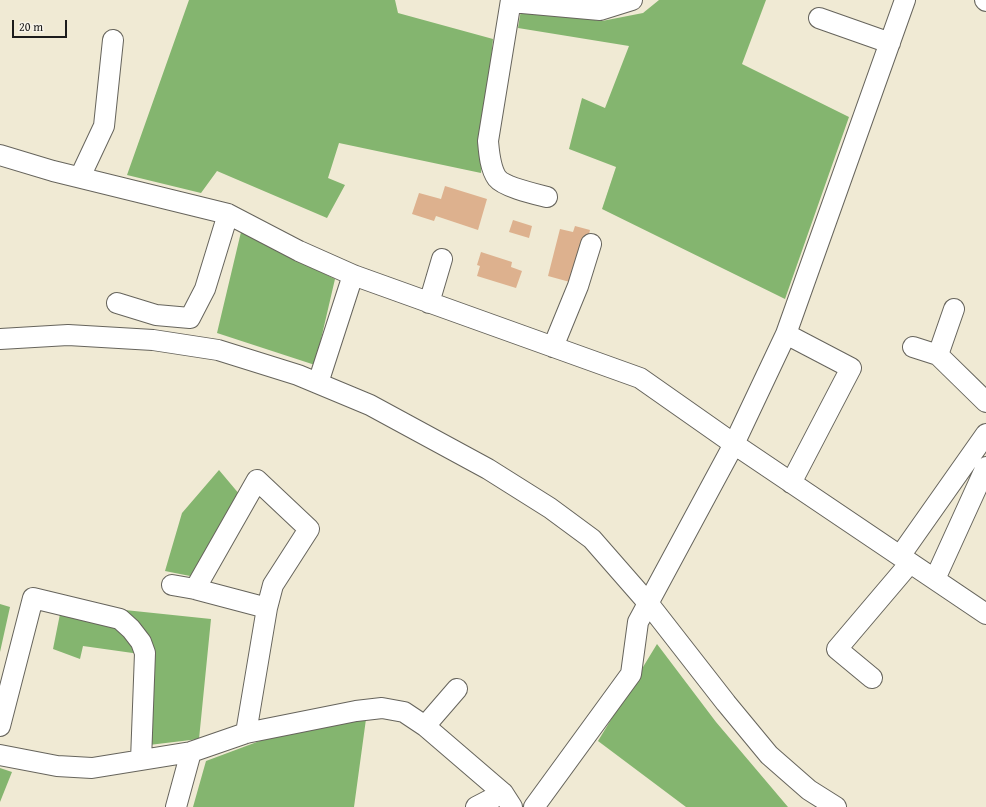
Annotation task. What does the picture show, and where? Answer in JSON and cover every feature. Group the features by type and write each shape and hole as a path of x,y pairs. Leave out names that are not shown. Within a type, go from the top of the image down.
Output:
{"street":[{"path":"547,197 509,186 497,178 490,160 488,141 511,1 600,10 632,0"},
{"path":"534,807 631,674 638,622 734,444 786,334 905,0"},
{"path":"819,18 890,43"},
{"path":"80,177 104,126 113,40"},
{"path":"0,155 80,177 228,214 299,251 353,275 640,378 734,444 986,614"},
{"path":"117,303 156,315 190,318 205,289 228,214"},
{"path":"553,347 578,286 591,244"},
{"path":"429,303 442,259"},
{"path":"318,383 353,275"},
{"path":"938,355 954,309"},
{"path":"786,334 851,368 791,482"},
{"path":"0,339 68,335 160,342 218,350 298,375 370,404 488,469 550,508 592,539 648,603 726,703 769,755 809,790 836,807"},
{"path":"913,347 938,355 986,402"},
{"path":"872,678 837,648 905,559 986,434"},
{"path":"935,580 986,467"},
{"path":"194,589 257,480 309,528 273,585 267,608 246,733"},
{"path":"172,585 194,589 267,608"},
{"path":"0,726 33,598 120,620 131,629 141,642 145,654 141,760"},
{"path":"424,726 457,689"},
{"path":"0,755 57,766 92,768 191,752 246,733 356,711 382,708 404,712 424,726 507,800"},
{"path":"176,807 191,752"},
{"path":"476,807 507,800"}],"green space":[{"path":"189,0 395,0 398,13 493,39 481,173 339,143 328,178 345,185 327,218 217,171 201,193 127,175"},
{"path":"659,0 766,0 742,64 849,117 785,299 602,209 616,167 569,149 582,98 605,108 629,46 518,28 521,10 602,21 643,13"},
{"path":"241,232 335,279 315,365 217,333"},
{"path":"219,470 240,495 195,577 165,571 182,513"},
{"path":"0,604 10,607 0,652"},
{"path":"96,607 211,619 199,739 149,745 154,656 83,646 80,659 53,649 60,614"},
{"path":"657,644 716,722 788,807 686,807 598,741"},
{"path":"366,719 354,807 193,807 206,761 273,736"},
{"path":"0,768 12,772 0,802"}],"building":[{"path":"445,186 487,199 478,230 436,216 434,221 412,214 419,193 441,199"},
{"path":"513,220 532,226 529,238 509,232"},
{"path":"575,226 590,230 577,284 548,276 560,229 573,232"},
{"path":"481,252 512,262 511,267 522,271 516,288 477,276 480,266 477,265"}]}
